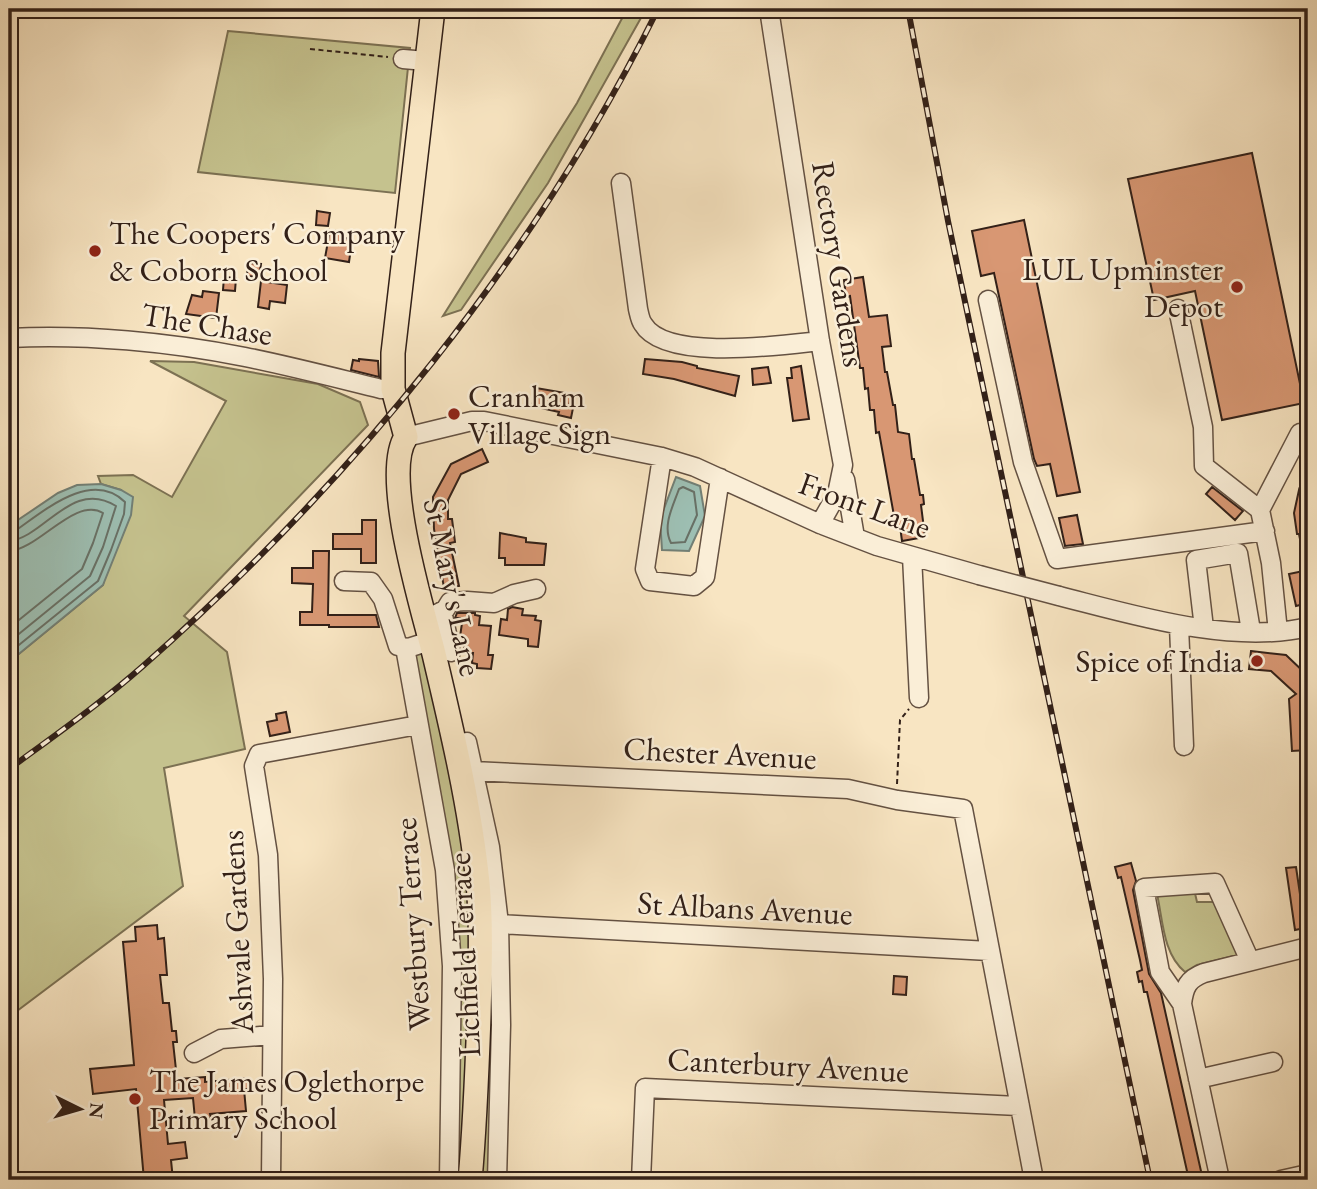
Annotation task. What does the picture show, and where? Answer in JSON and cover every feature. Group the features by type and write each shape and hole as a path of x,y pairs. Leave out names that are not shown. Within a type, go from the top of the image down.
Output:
{"main road":[{"name":"St Mary's Lane","path":"433,9 414,60 393,353 393,389 406,437 400,456 402,511 408,549 432,624 471,822 478,886 480,936 476,1108 470,1180"}],"street":[{"name":"Rectory Gardens","path":"769,9 820,341 843,465 837,495 820,524"},
{"path":"621,183 638,309 643,325 663,340 697,346 741,349 820,341"},
{"path":"988,300 1023,462 1057,559 1265,531"},
{"path":"1178,309 1203,427 1204,466 1260,510 1271,563 1278,632"},
{"name":"The Chase","path":"9,338 37,336 178,346 244,356 381,389 393,389"},
{"name":"Front Lane","path":"406,437 472,421 484,421 662,457 695,467 820,524 912,556 979,575 1179,626 1278,632 1308,627"},
{"path":"1260,510 1300,433"},
{"path":"662,457 645,569 650,581 694,586 705,577 720,478"},
{"path":"843,465 855,537"},
{"path":"1204,628 1196,560 1238,553 1251,631"},
{"path":"912,556 919,698"},
{"path":"344,582 371,582 383,599 398,646 408,648 450,603 494,603 514,594 536,589"},
{"path":"432,624 451,652"},
{"path":"1179,626 1184,746"},
{"name":"Westbury Terrace","path":"408,648 407,658 418,724 443,857 452,966 449,1180"},
{"name":"Ashvale Gardens","path":"271,1180 273,979 268,855 254,766 259,754 418,724"},
{"name":"Lichfield Terrace","path":"456,745 467,742 490,847 499,924 501,1025 497,1180"},
{"name":"Chester Avenue","path":"473,771 848,789 897,800 963,809 989,951"},
{"path":"1182,1003 1160,972 1144,888 1215,883 1250,961"},
{"name":"St Albans Avenue","path":"499,924 989,951"},
{"path":"1220,1180 1182,1003 1184,989 1192,977 1308,947"},
{"path":"989,951 1034,1180"},
{"path":"194,1054 221,1039 272,1035"},
{"path":"1198,1079 1273,1062"},
{"name":"Canterbury Avenue","path":"641,1180 645,1088 1020,1106"},
{"path":"1281,1180 1308,1174"}],"path":[{"path":"310,49 414,60"},
{"path":"897,800 900,720 919,698"}],"shaded area":[{"path":"627,9 646,9 548,183 461,310 443,316 577,103"},
{"path":"228,31 410,48 395,193 198,172"},
{"path":"150,361 194,362 318,384 360,402 368,425 184,616 227,652 245,749 164,768 183,886 9,1017 9,662 103,585 121,490 101,484 98,476 133,475 172,497 226,401"},
{"path":"423,650 430,655 473,897 465,1180 452,1180 456,1014 413,653"},
{"path":"1194,889 1197,902 1217,902 1238,955 1197,965 1185,972 1168,947 1157,894"},
{"path":"488,923 495,988 490,1180 475,1180"}],"water":[{"path":"676,477 700,486 705,516 689,551 662,550 660,519"},
{"path":"101,484 133,497 131,515 103,585 9,662 9,526 58,493 77,485"}],"building":[{"name":"LUL Upminster Depot","path":"1252,153 1304,403 1222,420 1195,291 1154,300 1128,179"},
{"path":"317,211 330,213 328,226 316,225"},
{"path":"1024,220 1080,492 1057,496 1050,464 1037,466 1034,459 994,273 981,276 972,231"},
{"path":"330,230 343,232 342,236 352,241 349,262 325,258"},
{"path":"248,263 261,264 259,277 247,276"},
{"path":"224,277 236,278 235,291 223,290"},
{"path":"863,277 869,317 887,315 891,346 882,347 885,372 895,405 898,432 909,434 920,495 923,495 924,504 921,505 925,537 902,541 900,526 896,527 879,432 876,433 874,410 870,410 868,388 865,389 863,368 860,368 850,296 846,297 844,280"},
{"path":"261,281 287,285 285,303 270,301 269,309 258,307"},
{"path":"203,291 219,293 216,318 186,314 192,295 202,297"},
{"path":"645,359 682,362 697,368 739,376 735,396 674,379 643,374"},
{"path":"353,360 378,361 379,377 351,370"},
{"path":"801,366 809,419 793,421 787,378 792,378 791,368"},
{"path":"768,367 771,383 753,385 752,369"},
{"path":"536,388 571,394 571,418 558,415 559,412 532,406"},
{"path":"482,449 488,462 461,474 448,500 448,519 452,519 455,542 450,543 459,586 444,588 434,529 433,497 451,464"},
{"path":"1212,487 1243,511 1235,520 1206,494"},
{"path":"1299,490 1308,507 1308,558 1304,559 1294,513"},
{"path":"1077,515 1083,544 1065,546 1059,518"},
{"path":"362,520 376,520 376,563 361,563 361,549 333,549 333,534 362,534"},
{"path":"500,533 526,538 526,542 546,544 544,565 505,565 505,558 499,558"},
{"path":"313,551 329,551 328,615 376,615 379,627 300,625 300,612 312,612 313,584 292,583 292,568 313,568"},
{"path":"1308,570 1308,603 1296,606 1289,574"},
{"path":"508,609 523,609 522,615 536,616 535,620 541,621 538,647 528,646 528,639 499,635 501,619 507,620"},
{"path":"457,613 475,613 480,616 479,625 491,626 488,655 493,655 491,669 477,668 477,664 472,663 473,653 468,653 469,649 464,648 465,637 460,637 462,623 460,618 455,618"},
{"path":"1251,651 1286,655 1308,676 1308,750 1292,751 1289,699 1296,694 1271,671 1249,669"},
{"path":"286,712 290,732 270,736 267,722 277,720 276,714"},
{"path":"1131,863 1136,881 1133,890 1149,974 1161,993 1203,1180 1189,1180 1147,992 1144,992 1142,981 1139,982 1137,972 1142,970 1140,960 1121,877 1118,878 1115,867"},
{"path":"1296,867 1305,928 1295,930 1286,868"},
{"path":"157,925 158,939 164,938 167,975 160,975 163,1003 169,1003 172,1031 176,1031 177,1042 173,1042 177,1079 205,1077 205,1082 249,1078 250,1089 244,1089 246,1111 210,1114 211,1118 195,1119 193,1098 164,1100 168,1144 185,1142 187,1158 171,1160 173,1180 144,1180 136,1089 93,1094 90,1069 134,1065 123,942 136,941 135,927"},
{"path":"894,976 907,977 906,995 893,994"}],"railway":[{"path":"9,769 143,666 220,595 295,520 366,443 433,362 496,278 555,191 609,101 658,9"},
{"path":"908,9 948,221 1150,1180"}],"place":[{"name":"The Coopers' Company & Coborn School","path":"95,251"},
{"name":"LUL Upminster Depot","path":"1237,287"},
{"name":"Cranham Village Sign","path":"454,414"},
{"name":"Spice of India","path":"1257,661"},
{"name":"The James Oglethorpe Primary School","path":"135,1099"}]}
